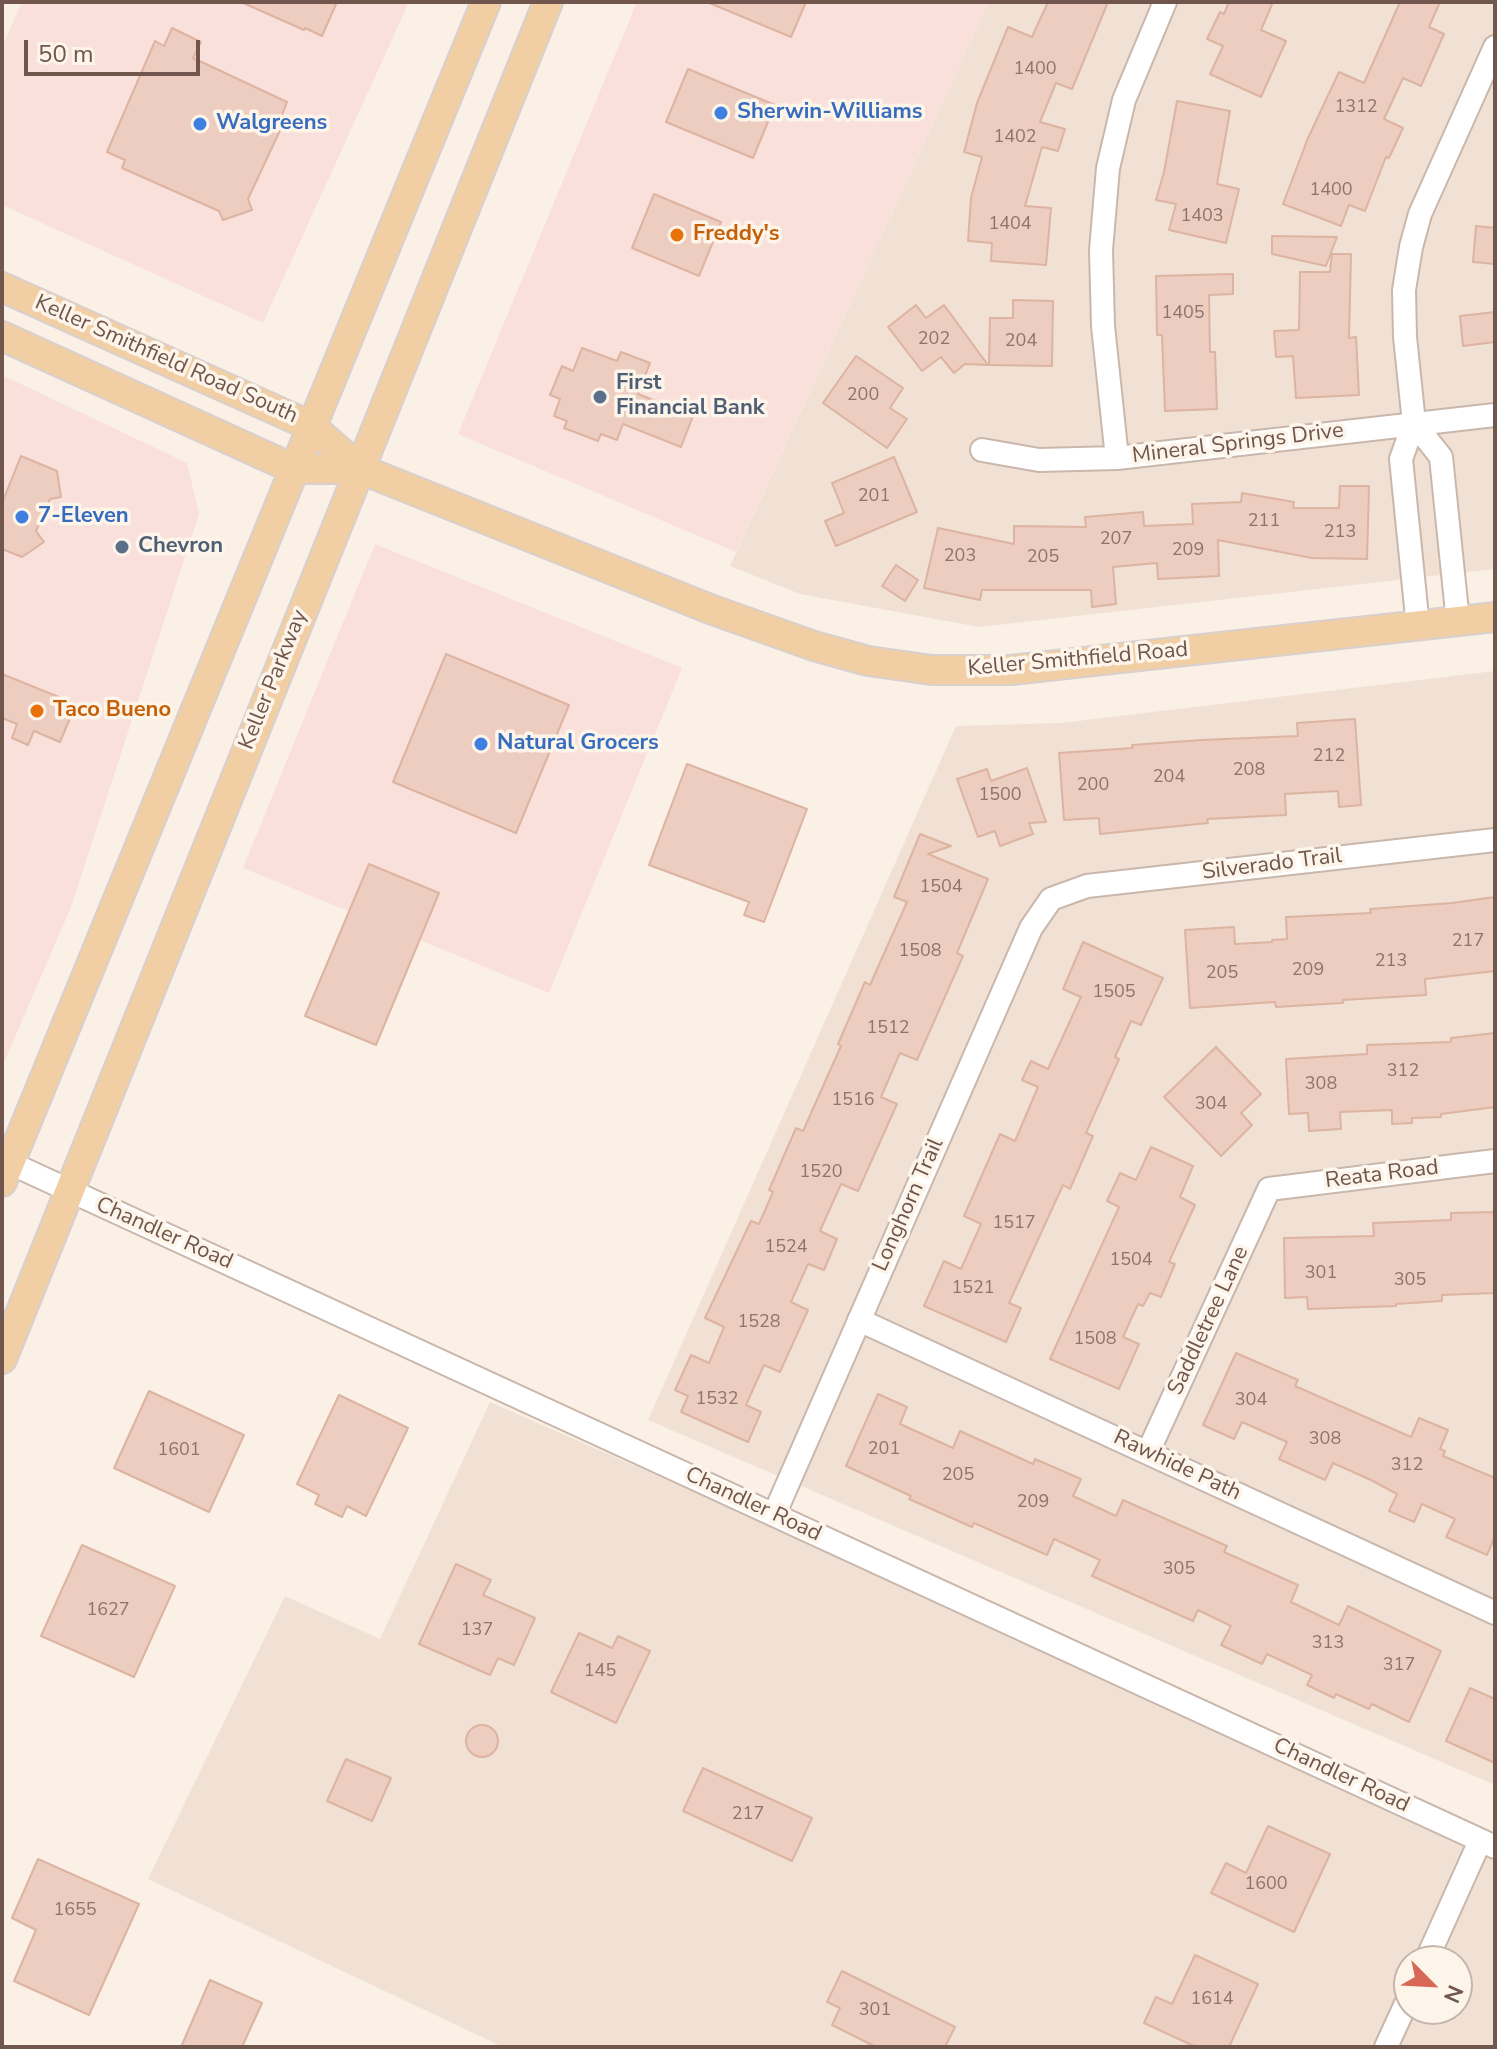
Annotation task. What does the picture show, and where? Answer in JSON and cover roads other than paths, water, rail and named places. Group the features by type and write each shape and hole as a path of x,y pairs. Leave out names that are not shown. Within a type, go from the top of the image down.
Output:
{"main road":[{"path":"6,1173 486,2"},
{"name":"Keller Parkway","path":"2,1359 548,2"},
{"name":"Keller Smithfield Road South","path":"2,287 311,426 360,469"},
{"name":"Keller Smithfield Road South","path":"2,336 294,469 360,469"},
{"name":"Keller Smithfield Road","path":"360,469 761,628 814,646 881,663 932,670 1011,670 1495,617"}],"street":[{"path":"1117,458 1103,326 1101,250 1108,168 1124,100 1165,2"},
{"path":"1418,627 1401,459 1414,423 1405,337 1404,290 1420,214 1495,47"},
{"name":"Mineral Springs Drive","path":"982,450 1039,460 1117,458 1495,415"},
{"path":"1414,423 1441,457 1458,622"},
{"name":"Silverado Trail","path":"1051,899 1087,886 1495,840"},
{"name":"Longhorn Trail","path":"774,1515 1031,928 1051,899"},
{"name":"Reata Road","path":"1269,1189 1495,1161"},
{"name":"Chandler Road","path":"6,1173 71,1191 1488,1844"},
{"name":"Saddletree Lane","path":"1148,1452 1269,1189"},
{"name":"Rawhide Path","path":"859,1320 1495,1613"},
{"path":"1434,1945 1488,1844"},
{"path":"1386,2047 1396,2025"}],"place":[{"name":"Sherwin-Williams","path":"721,113"},
{"name":"Walgreens","path":"200,124"},
{"name":"Freddy's","path":"677,235"},
{"name":"First Financial Bank","path":"600,397"},
{"name":"7-Eleven","path":"22,517"},
{"name":"Chevron","path":"122,547"},
{"name":"Taco Bueno","path":"37,711"},
{"name":"Natural Grocers","path":"481,744"}]}
